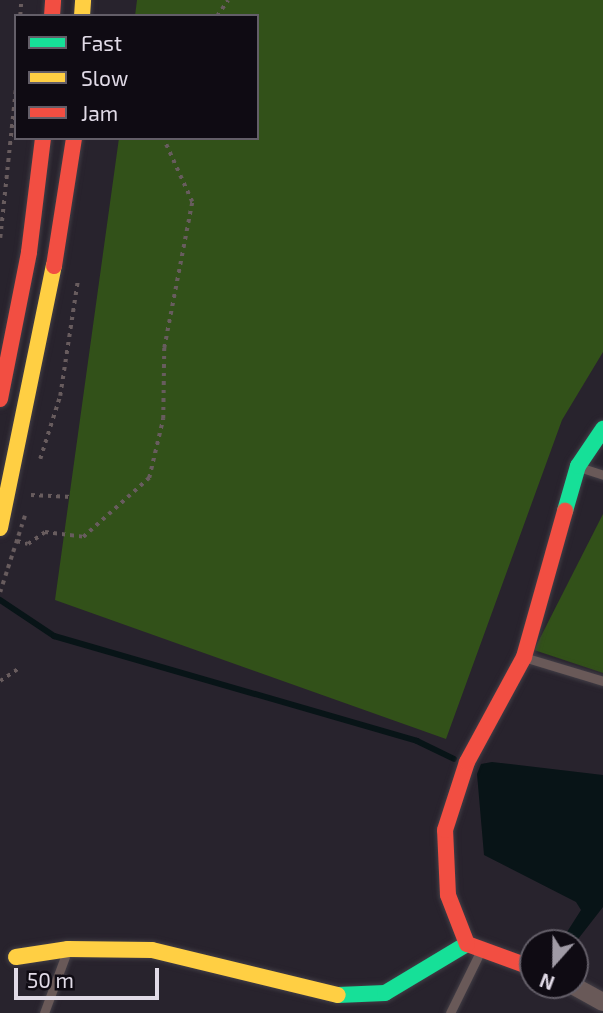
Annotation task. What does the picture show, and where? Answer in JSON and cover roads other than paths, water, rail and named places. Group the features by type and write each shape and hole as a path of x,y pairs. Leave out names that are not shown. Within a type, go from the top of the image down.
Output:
{"street":[{"path":"0,399 29,252 43,140"},
{"path":"5,533 8,502 74,140"},
{"path":"519,963 474,947 448,895 445,831 467,762 524,657 578,466 603,429"},
{"path":"12,960 68,949 152,950 344,997 386,993 474,947"}],"lane":[{"path":"578,466 603,475"},
{"path":"524,657 603,681"},
{"path":"450,1013 474,947"},
{"path":"44,1013 68,949"}],"waterway":[{"path":"0,600 54,636 417,741 454,759"}]}
